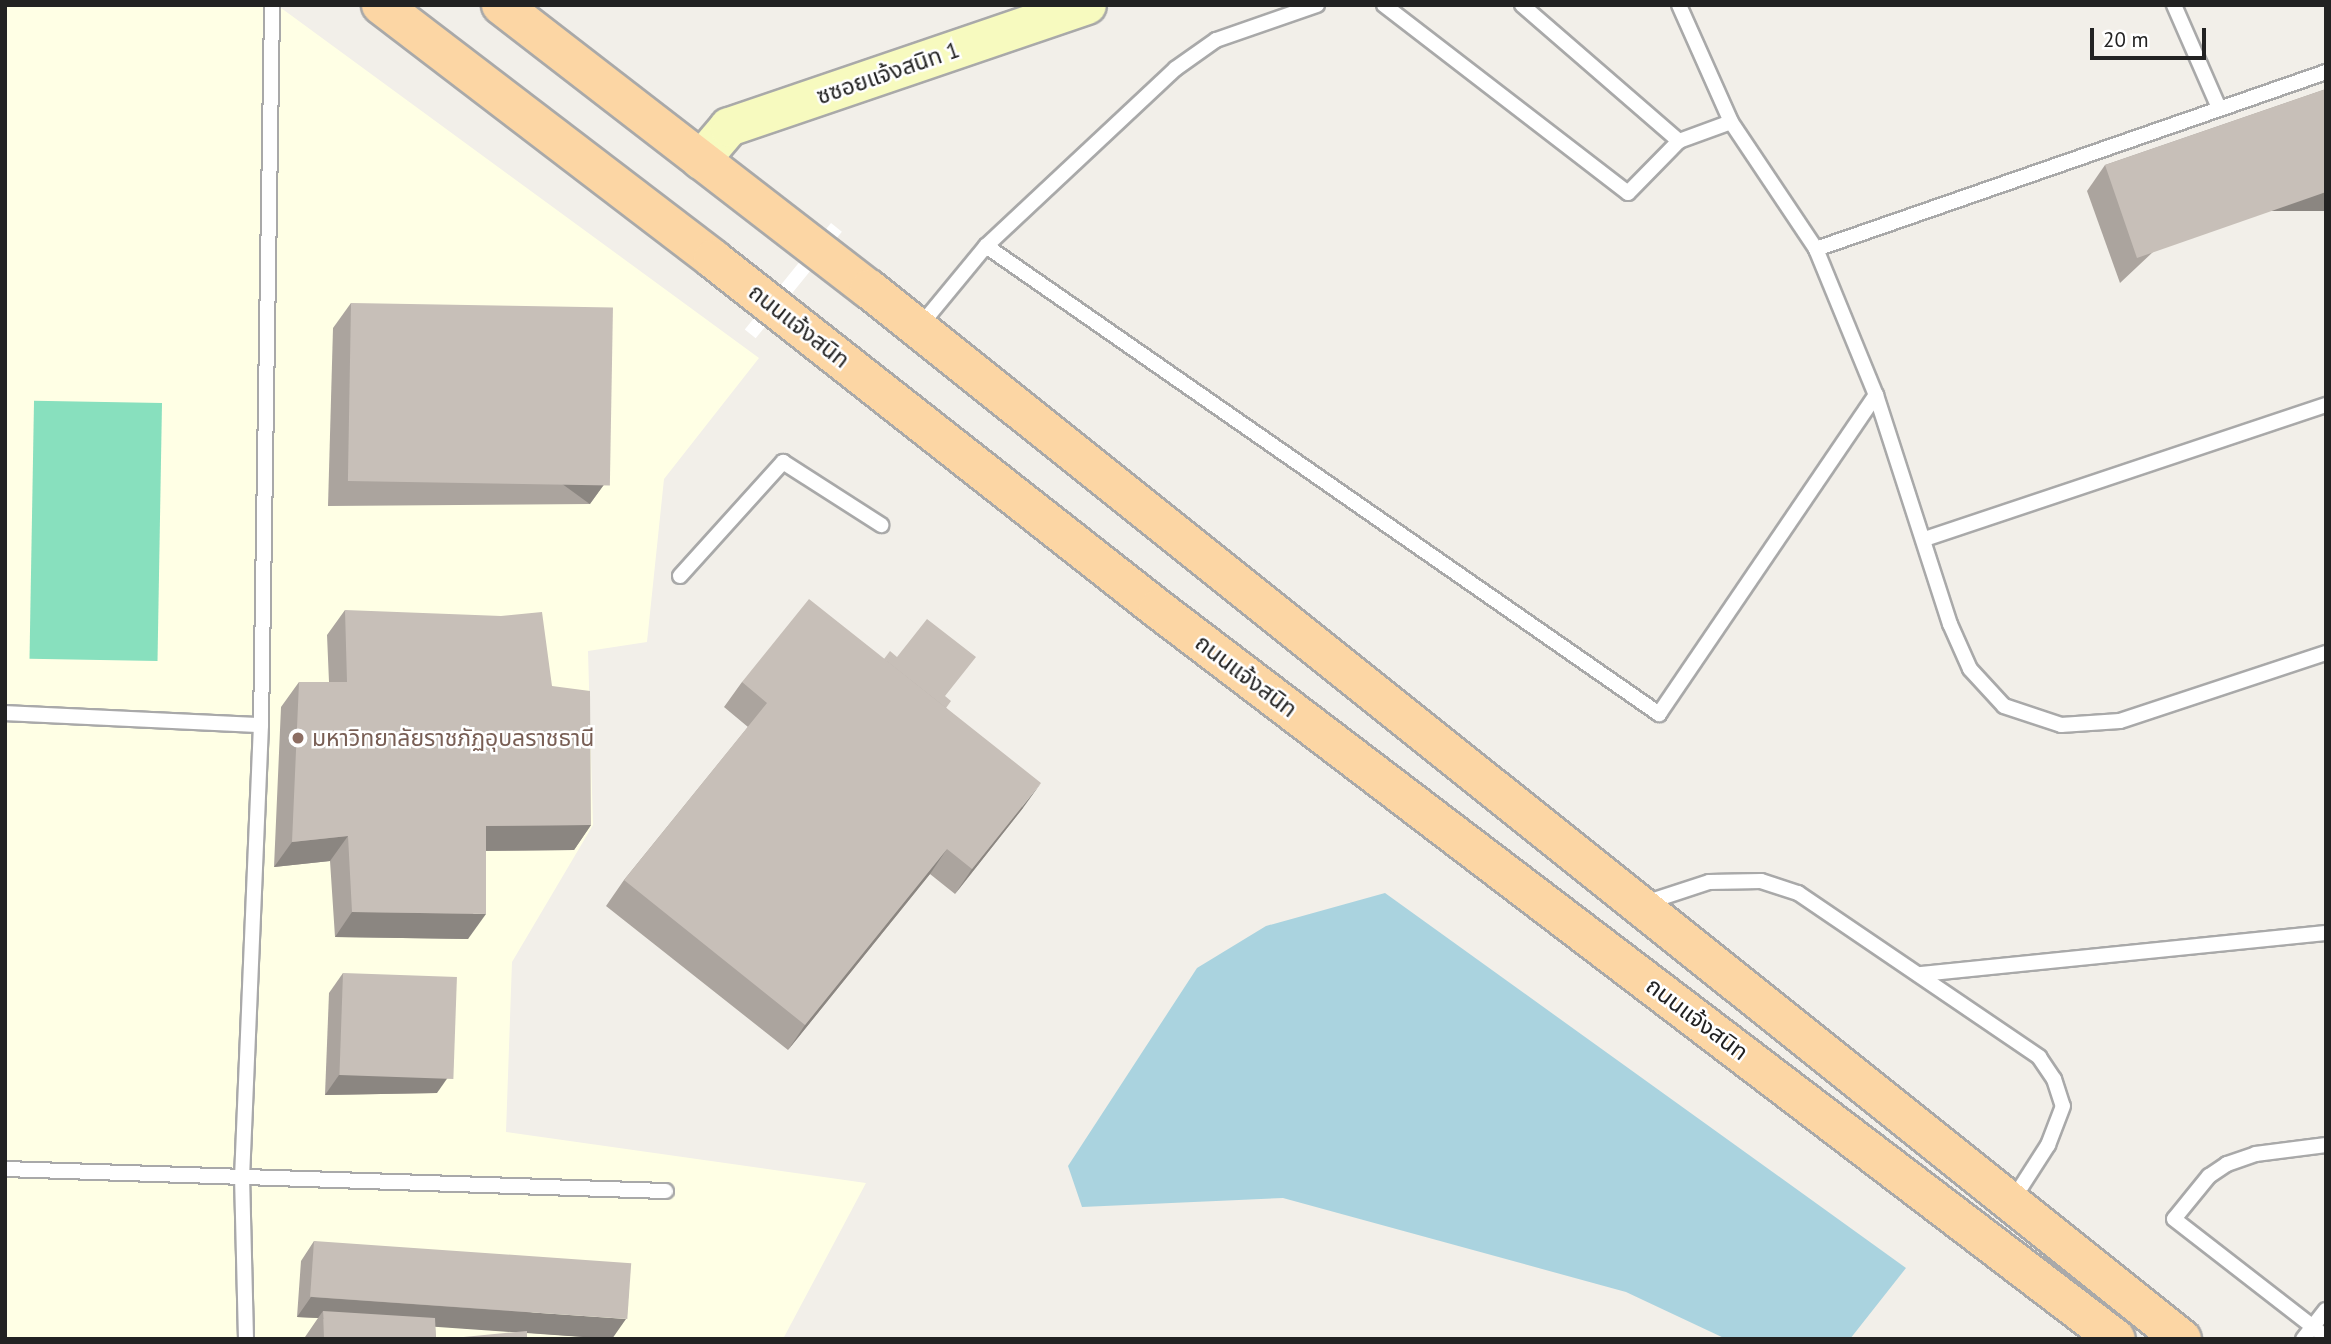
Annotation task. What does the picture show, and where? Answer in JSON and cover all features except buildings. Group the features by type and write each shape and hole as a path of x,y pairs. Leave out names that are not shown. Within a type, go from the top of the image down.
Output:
{"main road":[{"name":"ถนนแจ้งสนิท","path":"381,5 713,258 1158,609 2116,1339"},
{"path":"501,5 918,328 2182,1339"}],"street":[{"name":"ซซอยแจ้งสนิท 1","path":"701,160 729,127 1087,5"}],"lane":[{"path":"246,1339 242,1178 261,725 272,5"},
{"path":"918,328 986,246 1175,69 1216,40 1317,5"},
{"path":"1384,5 1628,193 1679,141 1731,122"},
{"path":"1522,5 1679,141"},
{"path":"1679,5 1731,122 1816,250 1876,395 1925,538 1950,624 1970,669 2004,706 2060,725 2120,721 2326,653"},
{"path":"2174,5 2219,108"},
{"path":"1816,250 2326,72"},
{"path":"986,246 1660,714 1876,395"},
{"path":"1925,538 2326,405"},
{"path":"680,576 783,462 881,525"},
{"path":"5,712 261,725"},
{"path":"1641,905 1709,882 1761,881 1798,893 2039,1057 2054,1079 2063,1106 2048,1145 2011,1202"},
{"path":"1920,974 2326,933"},
{"path":"2326,1145 2256,1154 2227,1164 2209,1177 2174,1219 2326,1337"},
{"path":"5,1169 666,1191"},
{"path":"2303,1339 2326,1310"}],"shaded area":[{"name":"มหาวิทยาลัยราชภัฏอุบลราชธานี","path":"5,5 277,5 759,358 664,479 647,642 588,651 593,825 512,962 506,1132 866,1183 783,1339 5,1339"}],"green space":[{"path":"34,401 162,403 157,661 30,659"}],"water":[{"path":"1385,893 1906,1268 1850,1339 1726,1339 1626,1292 1283,1198 1082,1207 1068,1166 1197,968 1266,926"}],"pier":[{"path":"831,223 842,232 756,338 745,329"}],"place":[{"name":"มหาวิทยาลัยราชภัฏอุบลราชธานี","path":"298,738"}]}
